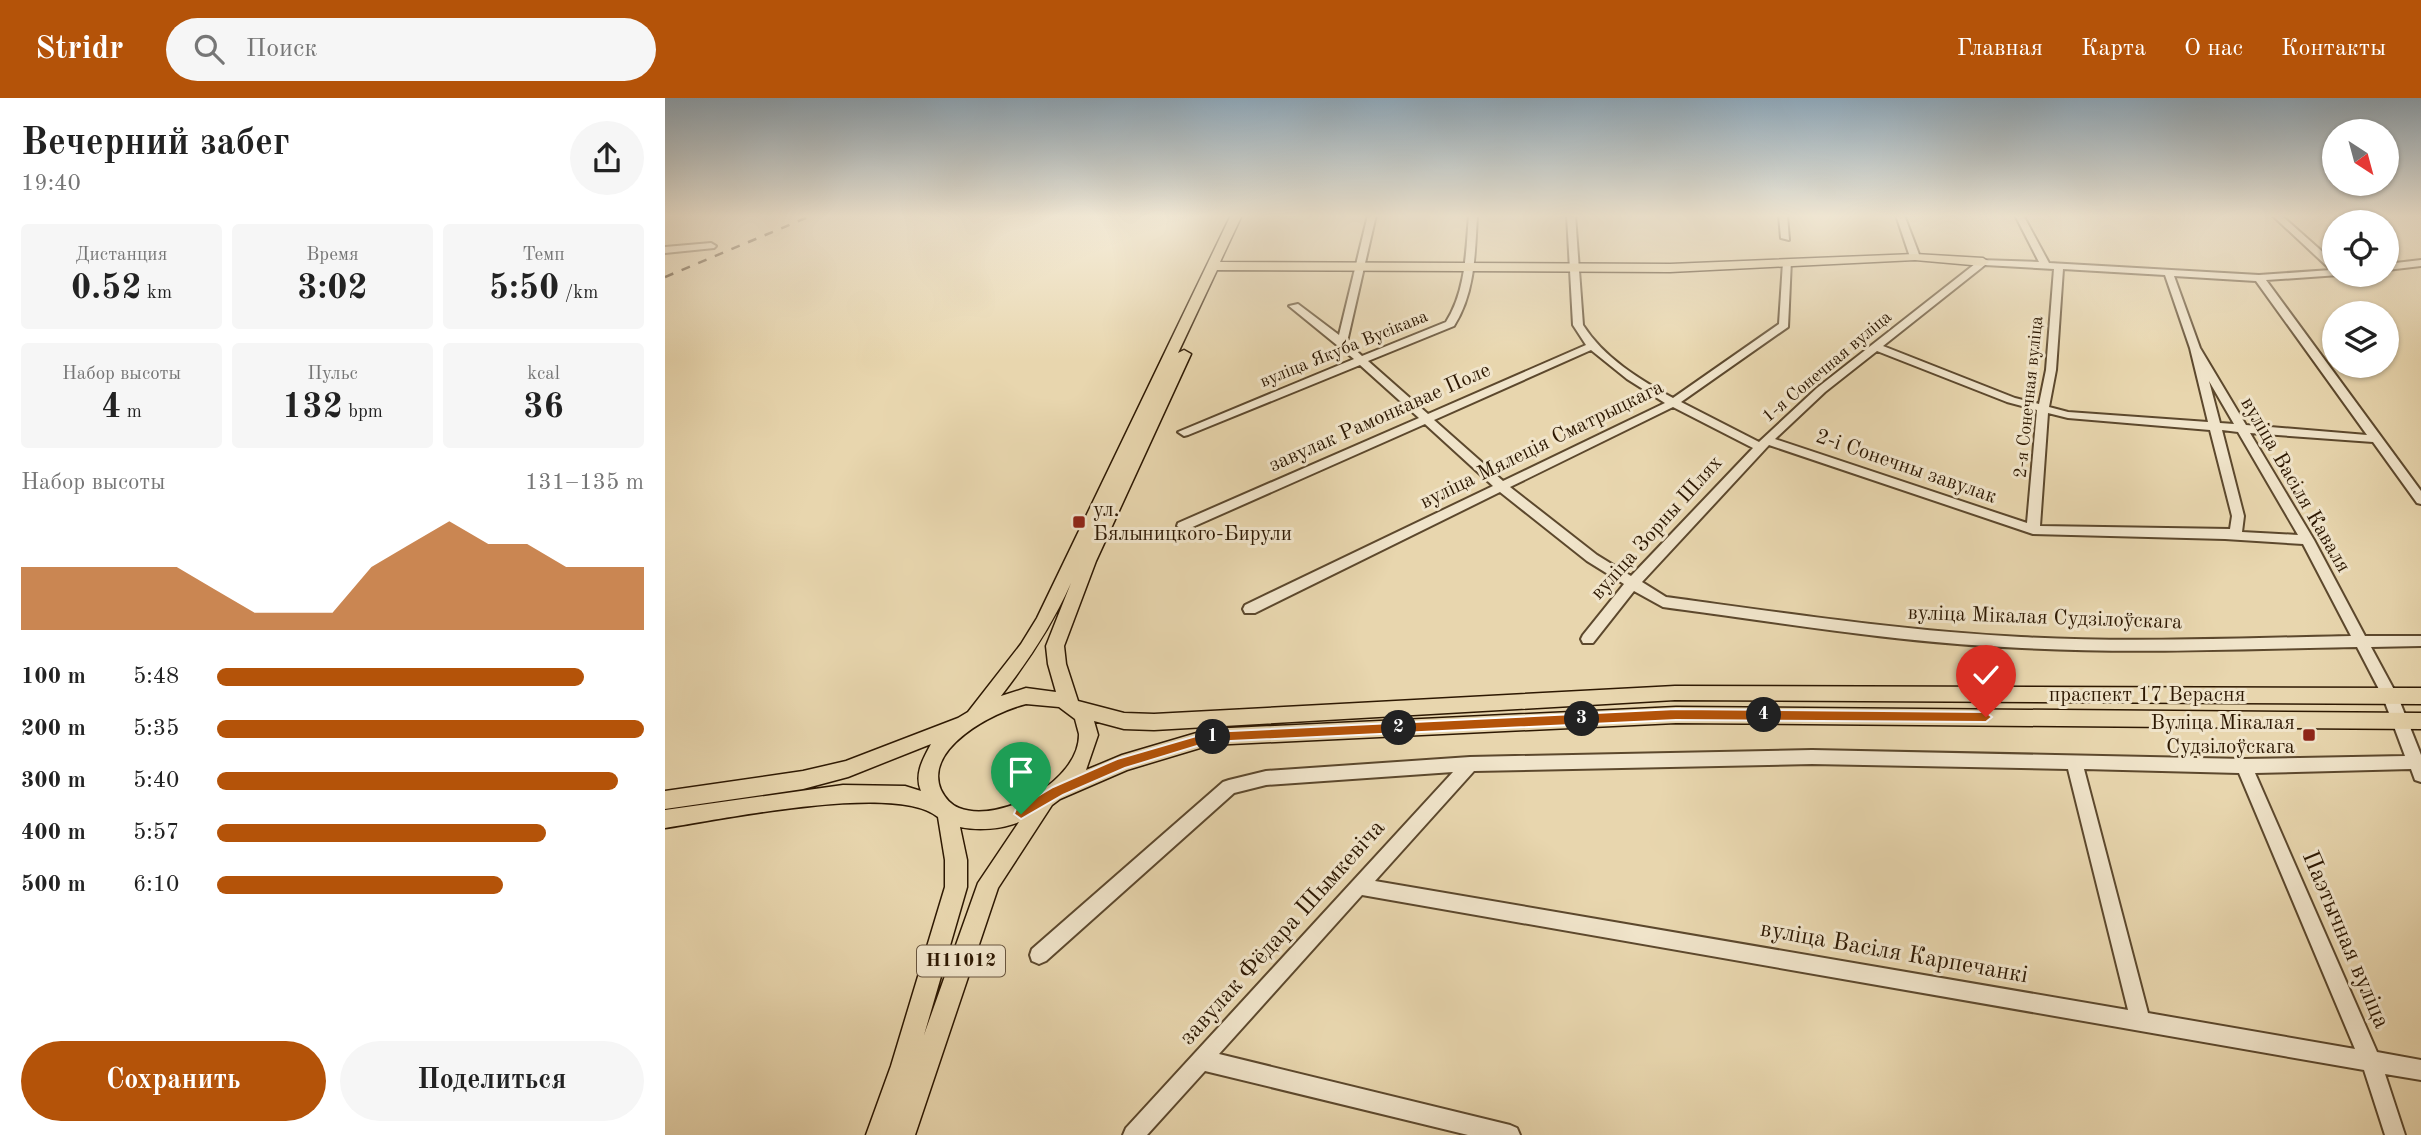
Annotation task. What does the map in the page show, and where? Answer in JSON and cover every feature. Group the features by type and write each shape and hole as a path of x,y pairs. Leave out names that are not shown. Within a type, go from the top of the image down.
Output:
{"main road":[{"path":"1217,270 1219,263"},
{"path":"1217,270 1221,263"},
{"path":"1217,270 1636,274 1671,268 1761,263"},
{"name":"Н11012","path":"902,1135 989,883 1052,796 1076,772 1087,751 1087,723 1073,706 1057,664 1055,646 1088,561 1217,270"},
{"name":"Н11012","path":"880,1135 956,887 956,860 943,809 930,789 931,769 940,749 971,717 1027,649 1045,620 1217,270"},
{"name":"праспект 17 Верасня","path":"1073,706 1124,721 1154,722 1675,693 2421,696"},
{"name":"Н11012","path":"971,717 1001,702 1026,696 1050,696 1073,706"},
{"name":"праспект 17 Верасня","path":"1052,796 1122,763 1210,737 1676,715 2421,721"},
{"path":"665,800 803,780 848,769 971,717"},
{"path":"665,819 843,794 905,795 943,809"},
{"name":"Н11012","path":"943,809 967,820 993,820 1021,814 1052,796"}],"street":[{"path":"1342,343 1362,263"},
{"name":"вуліца Якуба Вусікава","path":"1184,432 1450,324 1459,314 1468,263"},
{"path":"1575,263 1578,325 1581,336 1592,346"},
{"name":"вуліца Мялеція Сматрыцкага","path":"1250,609 1671,404 1784,325 1788,263"},
{"name":"1-я Сонечная вуліца","path":"1763,443 1808,400 1981,263"},
{"path":"2012,263 2259,278 2322,272"},
{"path":"2399,266 2418,263"},
{"name":"2-я Сонечная вуліца","path":"2033,530 2043,410 2051,370 2059,266"},
{"path":"2169,274 2195,348 2239,522 2236,531 2225,535"},
{"path":"2259,278 2421,500"},
{"name":"вуліца Мікалая Судзілоўскага","path":"1294,306 1363,361 1502,487 1592,558 1663,602 1908,635 2108,645 2421,641"},
{"name":"2-і Сонечны завулак","path":"1592,346 1671,404 1763,443 2033,530 2307,540"},
{"name":"завулак Рамонкавае Поле","path":"1183,526 1592,346"},
{"path":"1876,347 2002,397 2043,410 2104,420 2378,439"},
{"name":"вуліца Васіля Каваля","path":"2195,348 2307,540 2390,696 2419,767"},
{"name":"вуліца Зорны Шлях","path":"1588,639 1632,584 1763,443"},
{"path":"1039,955 1229,787 1266,778 1470,764 1812,757 2419,767"},
{"path":"2074,763 2140,1020"},
{"name":"завулак Фёдара Шымкевіча","path":"1133,1135 1470,764"},
{"name":"Паэтычная вуліца","path":"2244,766 2371,1062 2395,1135"},
{"name":"вуліца Васіля Карпечанкі","path":"1357,886 2421,1070"},
{"path":"1202,1060 1510,1135"}],"railway":[{"path":"665,277 697,263"}],"place":[{"name":"ул. Бялыницкого-Бирули","path":"1079,522"},
{"name":"Вуліца Мікалая Судзілоўскага","path":"2309,735"}],"route":[{"path":"1021,814 1058,791 1122,763 1210,737 1676,715 1986,717"}]}
